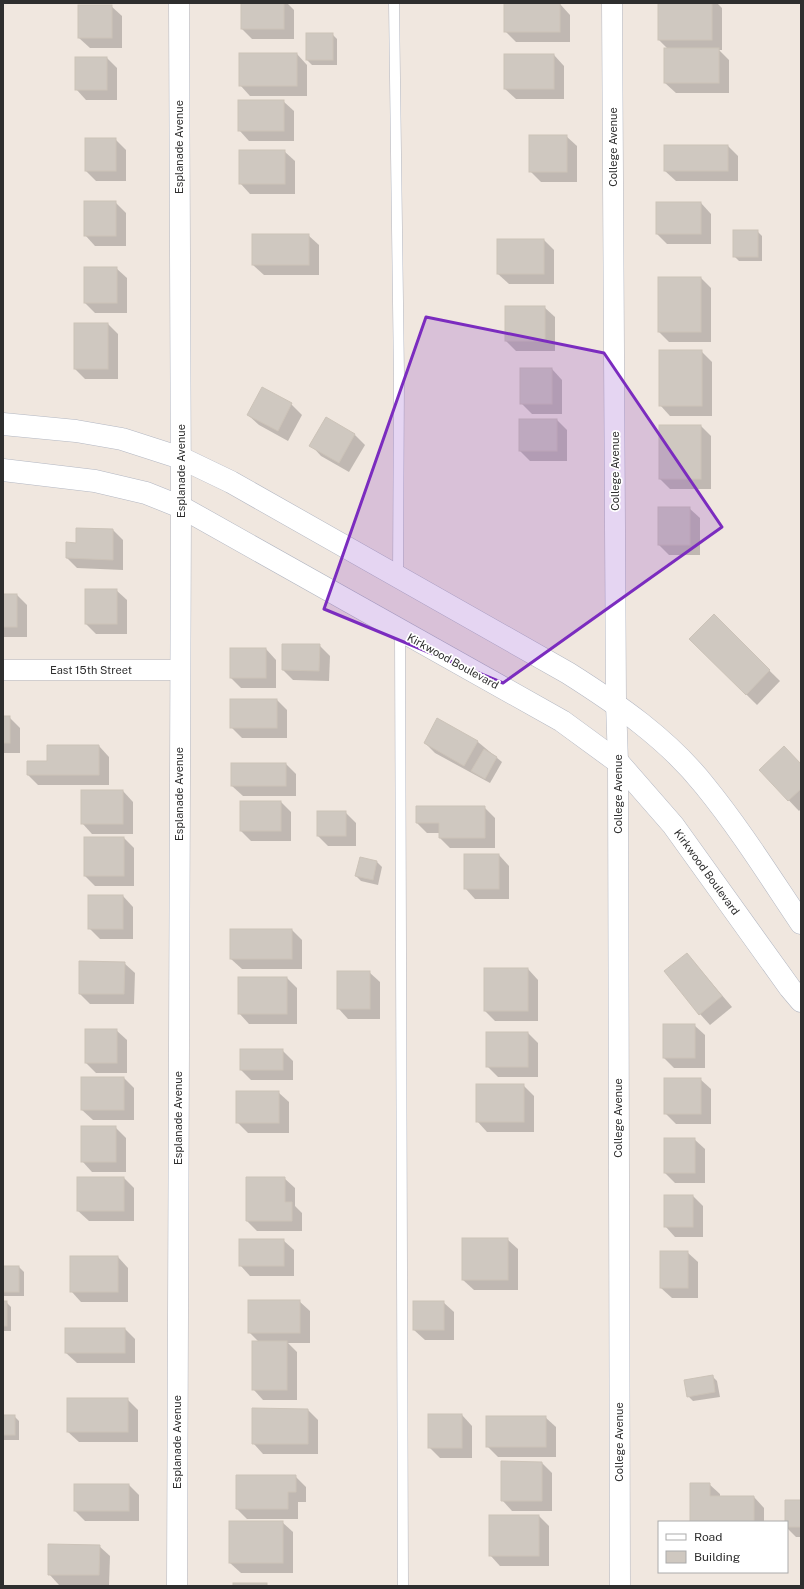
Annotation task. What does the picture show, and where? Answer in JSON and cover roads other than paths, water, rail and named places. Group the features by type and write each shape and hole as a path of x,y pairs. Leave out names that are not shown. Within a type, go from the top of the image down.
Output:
{"street":[{"name":"Esplanade Avenue","path":"177,1586 179,670 181,507 179,3"},
{"name":"College Avenue","path":"612,3 616,704 618,762 620,1586"},
{"path":"3,424 76,430 122,439 181,458 231,482 568,672 616,704 669,748 705,785 801,923"},
{"name":"Kirkwood Boulevard","path":"3,470 95,481 146,493 181,507 562,721 618,762 673,825 790,988 801,1001"},
{"name":"East 15th Street","path":"3,670 179,670"}],"lane":[{"path":"394,3 399,377 398,577"},
{"path":"400,631 403,1586"}]}
